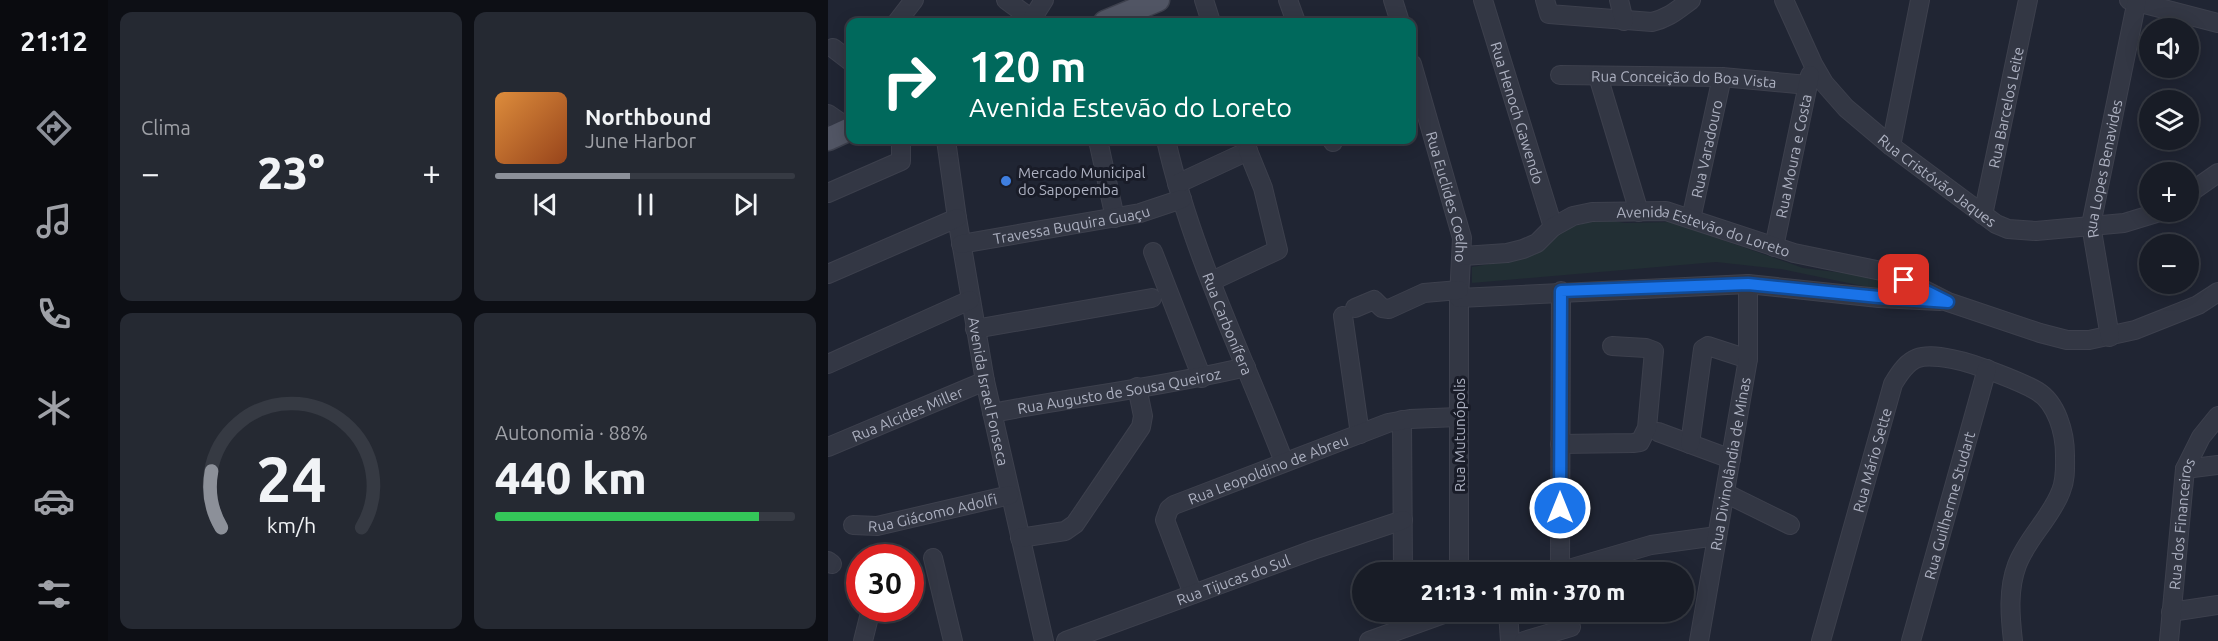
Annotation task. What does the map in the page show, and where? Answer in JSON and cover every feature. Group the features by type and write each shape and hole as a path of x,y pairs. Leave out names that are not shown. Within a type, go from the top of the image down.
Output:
{"main road":[{"path":"1115,18 1158,0"},
{"path":"828,139 846,131"}],"street":[{"path":"900,18 914,0"},
{"path":"1006,0 1030,18"},
{"path":"1035,18 1044,0"},
{"path":"1204,0 1210,18"},
{"path":"1288,0 1295,18"},
{"path":"1393,0 1399,18"},
{"name":"Rua Henoch Gawendo","path":"1483,0 1553,227"},
{"path":"1545,0 1549,14 1574,7 1599,9 1624,21 1652,22 1664,19 1691,0"},
{"path":"1619,0 1624,21"},
{"name":"Rua Cristóvão Jaques","path":"1784,0 1813,64 1824,83 1846,108 1983,215 2008,229 2024,231 2124,223 2139,219"},
{"path":"1892,146 1920,0"},
{"name":"Rua Barcelos Leite","path":"1983,215 2028,0"},
{"path":"2134,1 2218,23"},
{"name":"Rua Lopes Benavides","path":"2110,337 2091,225 2134,1"},
{"path":"833,48 846,58"},
{"name":"Rua Moura e Costa","path":"1774,247 1813,64"},
{"name":"Rua Conceição do Boa Vista","path":"1560,75 1722,77 1808,84"},
{"path":"1598,76 1639,212"},
{"name":"Rua Varadouro","path":"1691,219 1722,77"},
{"name":"Rua Euclides Coelho","path":"1416,78 1462,238 1459,294"},
{"path":"828,114 846,126"},
{"path":"828,193 901,161 901,144"},
{"name":"Avenida Israel Fonseca","path":"947,144 970,300 985,381 1044,641"},
{"path":"1099,144 1114,218"},
{"name":"Rua Carbonífera","path":"1167,144 1179,191 1284,462"},
{"path":"1212,280 1278,250 1263,188 1247,145"},
{"name":"Travessa Buquira Guaçu","path":"961,244 1140,213 1179,191 1247,145"},
{"path":"2199,186 2218,173"},
{"name":"Avenida Estevão do Loreto","path":"1462,256 1507,254 1523,249 1537,243 1553,227 1573,216 1592,212 1665,211 1808,257 1891,273 1948,302 2067,340 2110,337 2135,330 2187,309 2218,292"},
{"path":"828,274 957,218"},
{"path":"1153,252 1202,378"},
{"path":"1874,269 1879,297"},
{"name":"Avenida Estevão do Loreto","path":"1360,434 1349,312 1374,300 1382,308 1389,309 1424,293 1459,294 1748,284 1948,302"},
{"name":"Rua Divinolândia de Minas","path":"1699,641 1748,359 1748,284"},
{"path":"1557,562 1561,291"},
{"name":"Rua Mutunópolis","path":"1459,294 1459,562"},
{"path":"975,329 1152,298"},
{"path":"828,364 970,300"},
{"path":"1560,444 1633,444 1640,442 1644,437 1647,428 1654,351 1646,348 1612,346"},
{"path":"1690,444 1703,349 1708,346 1748,359"},
{"name":"Rua Mário Sette","path":"1821,641 1893,384 1911,360 1925,355 1957,360 2026,385 2049,401 2063,431 2066,471 2062,488 2054,508 2024,550 2012,581 2013,641"},
{"name":"Rua Augusto de Sousa Queiroz","path":"992,413 1137,387 1202,378 1246,367"},
{"name":"Rua Guilherme Studart","path":"1911,641 1987,369"},
{"name":"Rua Alcides Miller","path":"828,447 985,381"},
{"path":"1020,538 1065,531 1075,524 1141,427 1143,416 1137,387"},
{"name":"Rua dos Financeiros","path":"2169,641 2185,469 2201,437 2218,416"},
{"name":"Rua Leopoldino de Abreu","path":"1192,594 1165,520 1169,509 1284,462 1402,420 1458,417"},
{"path":"1402,420 1403,562"},
{"path":"1658,432 1731,459"},
{"path":"2185,469 2218,465"},
{"path":"1725,493 1790,525"},
{"name":"Rua Giácomo Adolfi","path":"853,525 877,526 1010,495"},
{"name":"Rua Tijucas do Sul","path":"1066,641 1313,550 1403,520"},
{"path":"1592,562 1651,545 1717,536"},
{"path":"933,558 953,641"},
{"path":"2171,612 2218,606"},
{"path":"863,641 868,622"},
{"path":"1369,641 1418,622"},
{"path":"1509,622 1510,641"},
{"path":"1524,641 1571,627"}],"shaded area":[{"path":"1607,220 1625,223 1671,222 1803,268 1883,278 1889,281 1889,286 1882,290 1781,269 1716,262 1472,283 1472,267 1525,258 1571,227"}],"place":[{"name":"Mercado Municipal do Sapopemba","path":"1006,181"}],"route":[{"path":"1560,508 1561,291 1748,284 1948,302 1904,280"}]}
